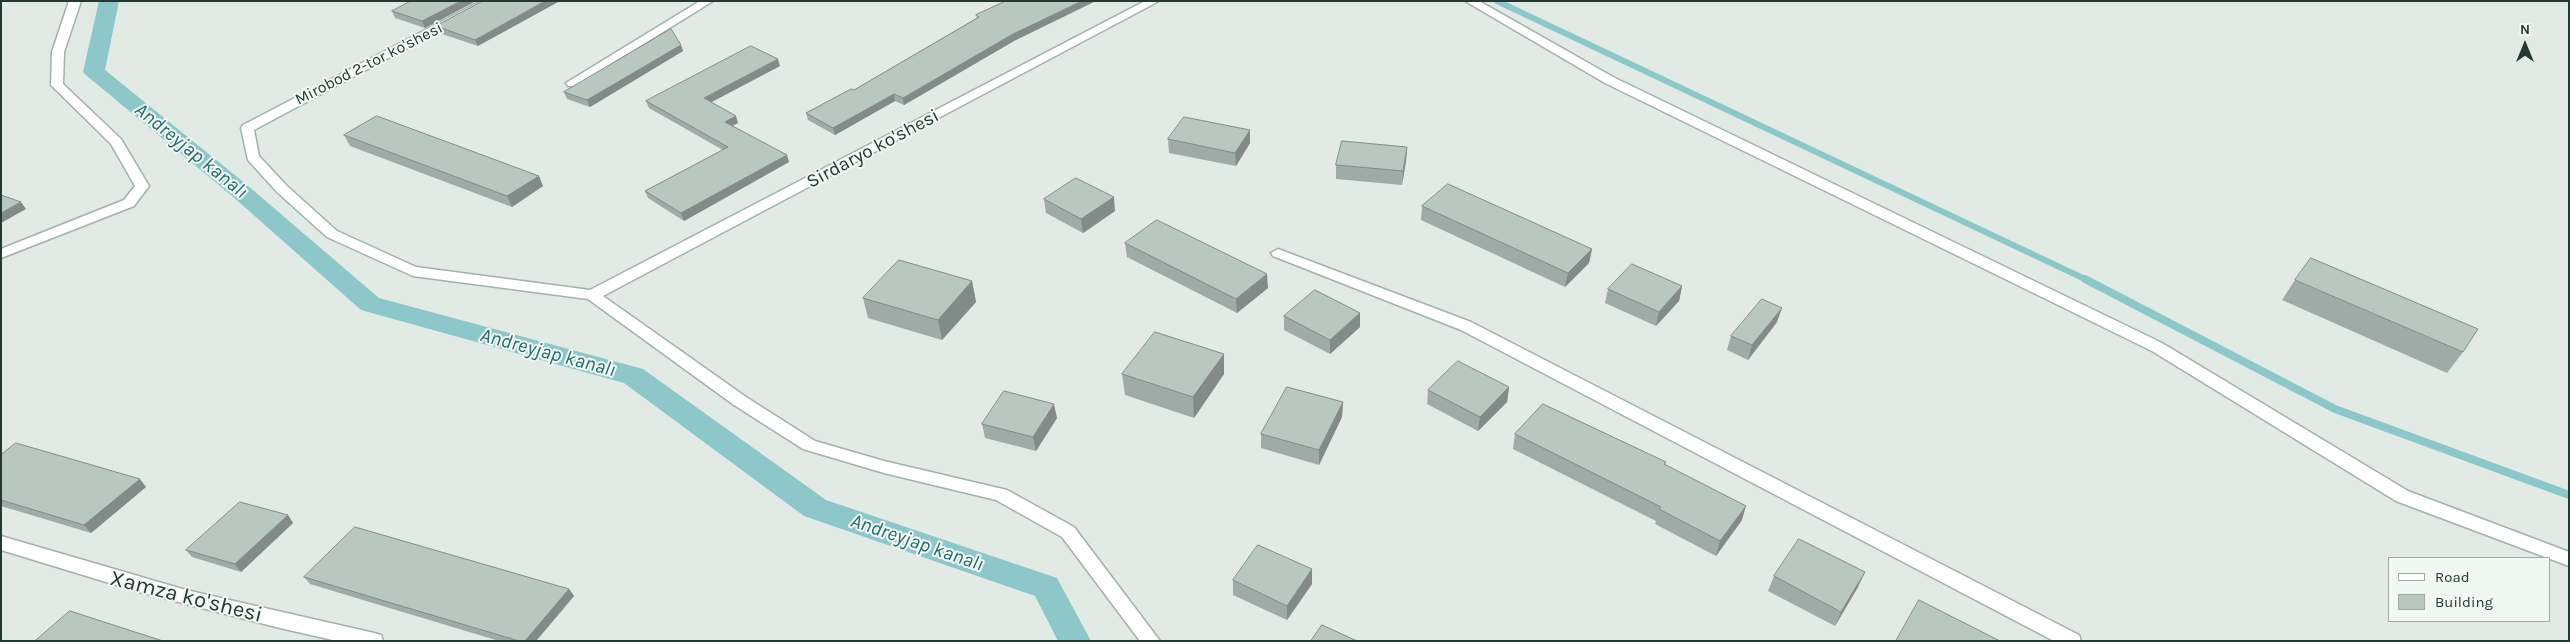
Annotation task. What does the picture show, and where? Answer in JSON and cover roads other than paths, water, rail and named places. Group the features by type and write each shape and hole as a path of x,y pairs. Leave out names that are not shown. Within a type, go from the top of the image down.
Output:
{"street":[{"path":"1,254 129,203 142,186 116,142 57,85 58,52 76,1"},
{"name":"Mirobod 2-tor ko'shesi","path":"490,1 247,128 253,157 282,189 332,234 413,270 592,296"},
{"path":"572,83 708,1"},
{"name":"Sirdaryo ko'shesi","path":"592,296 1154,1"},
{"path":"1470,1 1609,80 2157,347 2402,496 2569,559"},
{"path":"1278,252 1466,326 2072,641"},
{"path":"592,296 740,401 809,445 884,467 1001,495 1068,532 1150,641"},
{"name":"Xamza ko'shesi","path":"1,543 87,572 287,623 374,641"}],"waterway":[{"name":"Andreyjap kanalı","path":"109,1 94,72 239,190 370,304 633,376 815,508 1046,587 1075,641"},
{"path":"1497,1 2086,280"},
{"path":"2086,280 2335,409 2569,495"}]}
